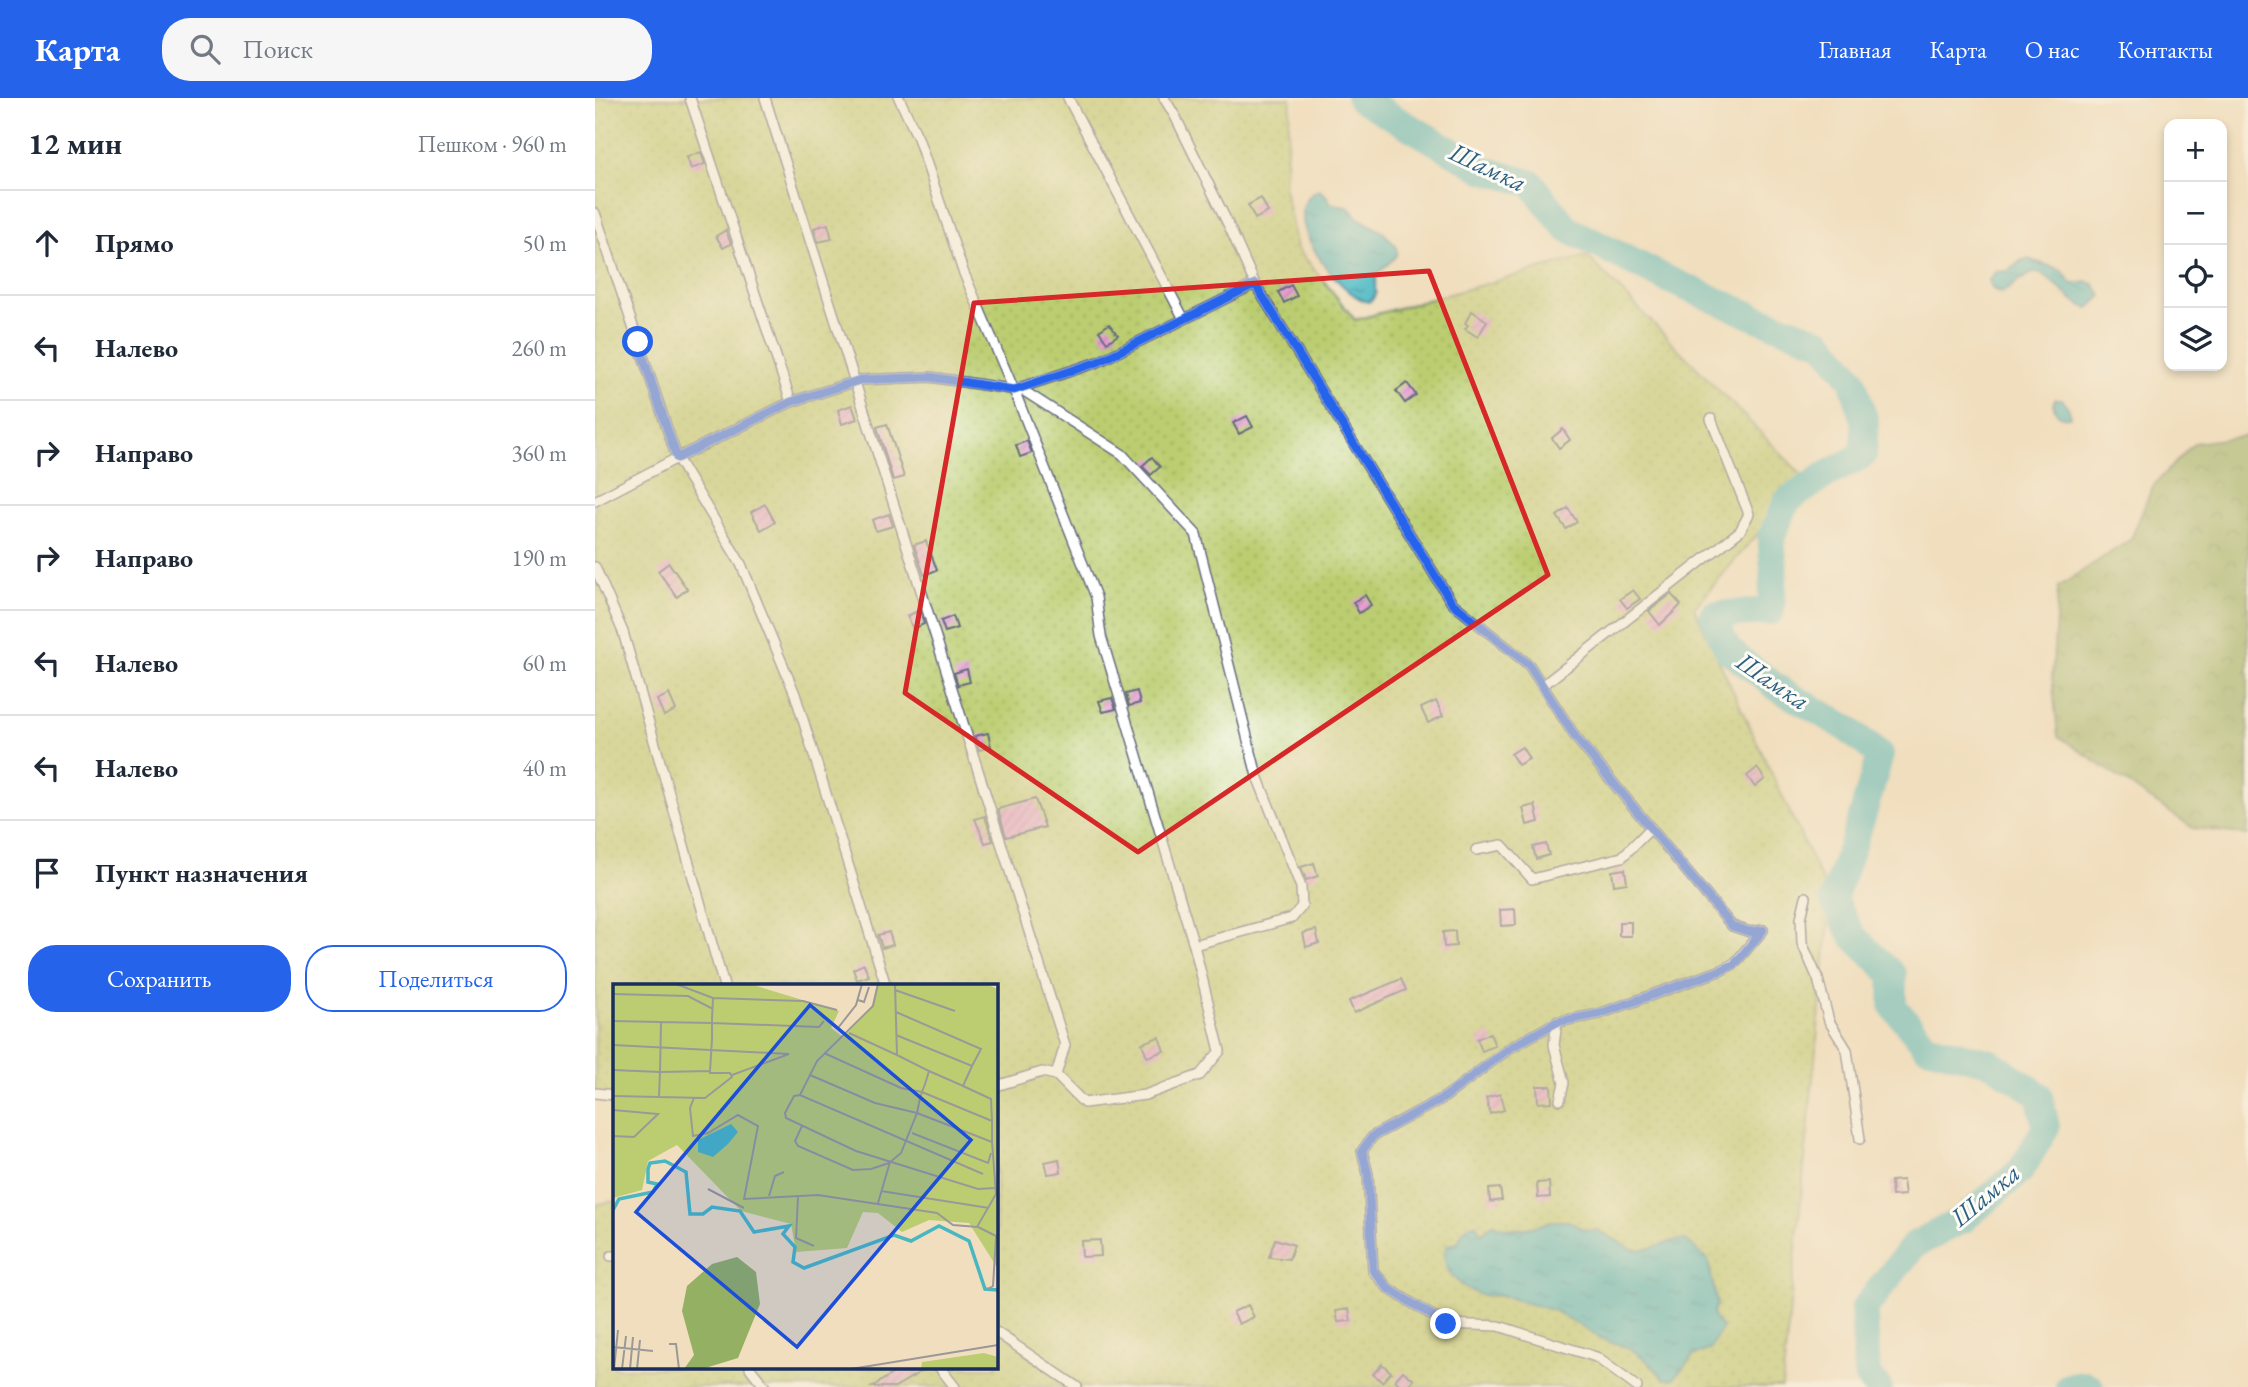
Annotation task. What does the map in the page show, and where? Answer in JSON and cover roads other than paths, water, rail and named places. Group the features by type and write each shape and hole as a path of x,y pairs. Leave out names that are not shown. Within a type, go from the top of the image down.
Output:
{"lane":[{"path":"690,98 791,402"},
{"path":"765,98 1065,1045 1056,1075"},
{"path":"899,98 918,138 963,271 1014,390 1096,597 1101,636 1194,945 1220,1051 1200,1074 1145,1095 1084,1103 1056,1075 1042,1072 997,1086"},
{"path":"1068,98 1184,319"},
{"path":"1164,98 1229,226 1255,284 1452,603 1529,665 1576,738 1732,926 1750,932 1763,930 1735,964 1722,970 1599,1014 1557,1022 1510,1048 1445,1097 1373,1136 1362,1151 1368,1174 1373,1270 1389,1289 1446,1324 1499,1326 1596,1357 1637,1387"},
{"path":"595,213 677,458 741,564 795,694 885,984"},
{"path":"1014,390 1098,362 1255,284"},
{"path":"595,501 791,402 860,380 930,377 1024,391 1122,454 1196,534 1257,776 1301,887 1302,906 1292,918 1194,945"},
{"path":"1542,685 1740,531 1749,514 1711,419"},
{"path":"595,567 623,632 723,984"},
{"path":"1476,850 1502,845 1532,879 1622,857 1651,828"},
{"path":"1806,897 1801,918 1802,943 1818,979 1829,1021 1847,1050 1860,1139"},
{"path":"1557,1022 1554,1045 1564,1083 1560,1100"},
{"path":"595,1093 613,1096"},
{"path":"997,1333 1077,1387"},
{"path":"752,1370 765,1387"},
{"path":"942,1370 955,1387"}],"water":[{"path":"1319,190 1331,203 1349,208 1357,217 1384,233 1396,246 1397,254 1381,270 1376,279 1376,293 1368,302 1355,296 1341,284 1327,268 1306,232 1303,215 1306,200"},
{"path":"2028,259 2062,270 2072,284 2094,284 2102,296 2089,308 2082,306 2047,278 2034,273 2001,293 1991,287 1989,280 1995,272 2008,271 2022,260"},
{"path":"2055,399 2062,399 2069,409 2070,417 2057,413 2053,404"},
{"path":"1551,1221 1569,1221 1585,1230 1597,1230 1632,1249 1639,1250 1686,1240 1708,1260 1717,1304 1713,1312 1714,1318 1722,1327 1711,1349 1693,1356 1673,1379 1664,1379 1633,1350 1608,1342 1555,1311 1502,1296 1480,1295 1462,1286 1446,1265 1444,1255 1447,1245 1458,1243 1469,1226 1476,1224 1481,1234 1493,1224 1522,1228"}],"waterway":[{"name":"Шамка","path":"1360,98 1484,170 1531,183 1567,229 1669,280 1757,318 1822,342 1852,379 1865,422 1863,455 1824,476 1787,501 1771,538 1774,568 1771,611 1713,615 1728,650 1776,687 1845,727 1880,755 1833,900 1853,936 1893,975 1893,1006 1926,1046 1992,1063 2039,1095 2046,1127 2021,1170 1964,1219 1914,1245 1864,1309 1867,1375 1878,1387"},
{"name":"Шамка","path":"2069,1387 2090,1387"}]}
